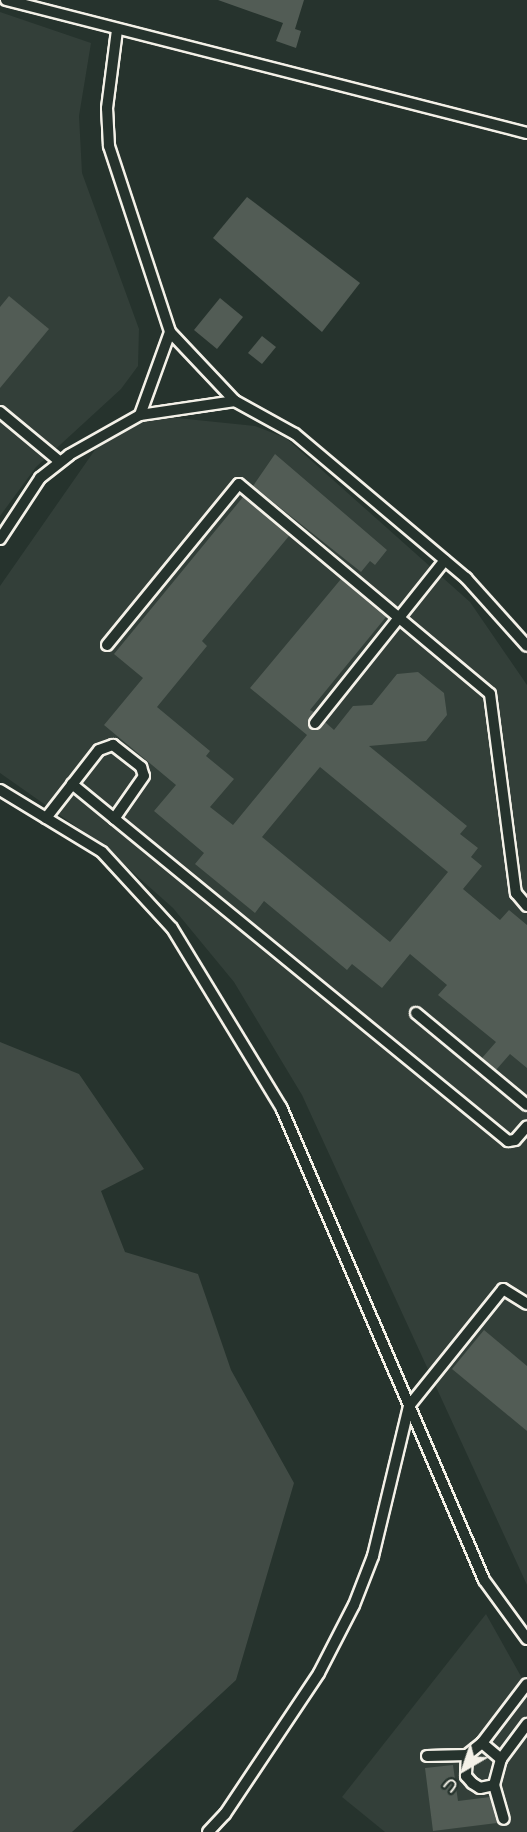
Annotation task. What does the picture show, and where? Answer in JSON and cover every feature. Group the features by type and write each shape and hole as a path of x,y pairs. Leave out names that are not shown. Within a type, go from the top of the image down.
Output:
{"lane":[{"path":"6,0 527,133"},
{"path":"117,30 107,108 109,146 170,332 235,401 295,434 445,560 478,590 527,646"},
{"path":"140,415 170,332"},
{"path":"0,538 24,498 59,461 140,415 235,401"},
{"path":"0,412 59,461"},
{"path":"107,645 239,485 401,617 490,694 516,893 527,906"},
{"path":"315,723 445,560"},
{"path":"46,818 106,745 113,745 141,766 140,786 114,819"},
{"path":"72,784 508,1141 515,1140 527,1126"},
{"path":"0,790 102,852 148,898 250,1054 306,1159 484,1580 527,1639"},
{"path":"416,1013 527,1105"},
{"path":"208,1832 225,1814 319,1673 355,1605 373,1556 409,1406 503,1289 527,1304"},
{"path":"427,1756 467,1755 482,1743 527,1684"},
{"path":"504,1819 495,1784 501,1759 527,1724"},
{"path":"482,1743 501,1759"},
{"path":"467,1755 468,1780 480,1788 495,1784"}],"shaded area":[{"path":"0,12 91,43 79,116 82,173 139,329 138,366 121,389 36,467 0,516"},
{"path":"148,415 255,426 286,438 470,602 527,685 527,1585 302,1095 234,982 173,908 101,844 0,773 0,586 106,434"},
{"path":"0,1042 79,1074 144,1169 101,1191 125,1252 198,1274 231,1370 294,1483 236,1680 72,1832 0,1832"},
{"path":"486,1614 527,1687 527,1832 385,1832 342,1797"}],"building":[{"path":"218,0 304,0 295,29 301,31 296,48 276,41 283,23"},
{"path":"247,197 360,283 322,332 213,238"},
{"path":"9,296 49,329 0,388 0,307"},
{"path":"220,298 243,317 217,349 194,330"},
{"path":"262,336 276,347 262,364 248,353"},
{"path":"275,454 387,550 375,565 370,561 361,572 253,486"},
{"path":"243,497 289,536 202,641 207,646 157,707 210,751 206,756 234,779 210,807 233,825 307,735 250,688 341,579 386,617 310,710 314,712 308,725 317,730 325,722 334,730 353,706 372,705 397,674 418,672 444,693 447,715 426,741 369,746 467,826 460,834 478,848 471,857 482,866 463,889 500,920 509,910 527,925 527,1068 510,1054 496,1070 482,1058 496,1042 438,995 447,985 410,954 382,988 352,964 347,970 264,901 255,913 195,864 204,853 154,811 176,785 104,725 143,678 114,654","holes":["320,767 448,872 390,942 262,837"]},
{"path":"484,1330 527,1366 527,1431 452,1369"},
{"path":"453,1765 458,1801 490,1797 497,1823 433,1831 425,1768"}]}
